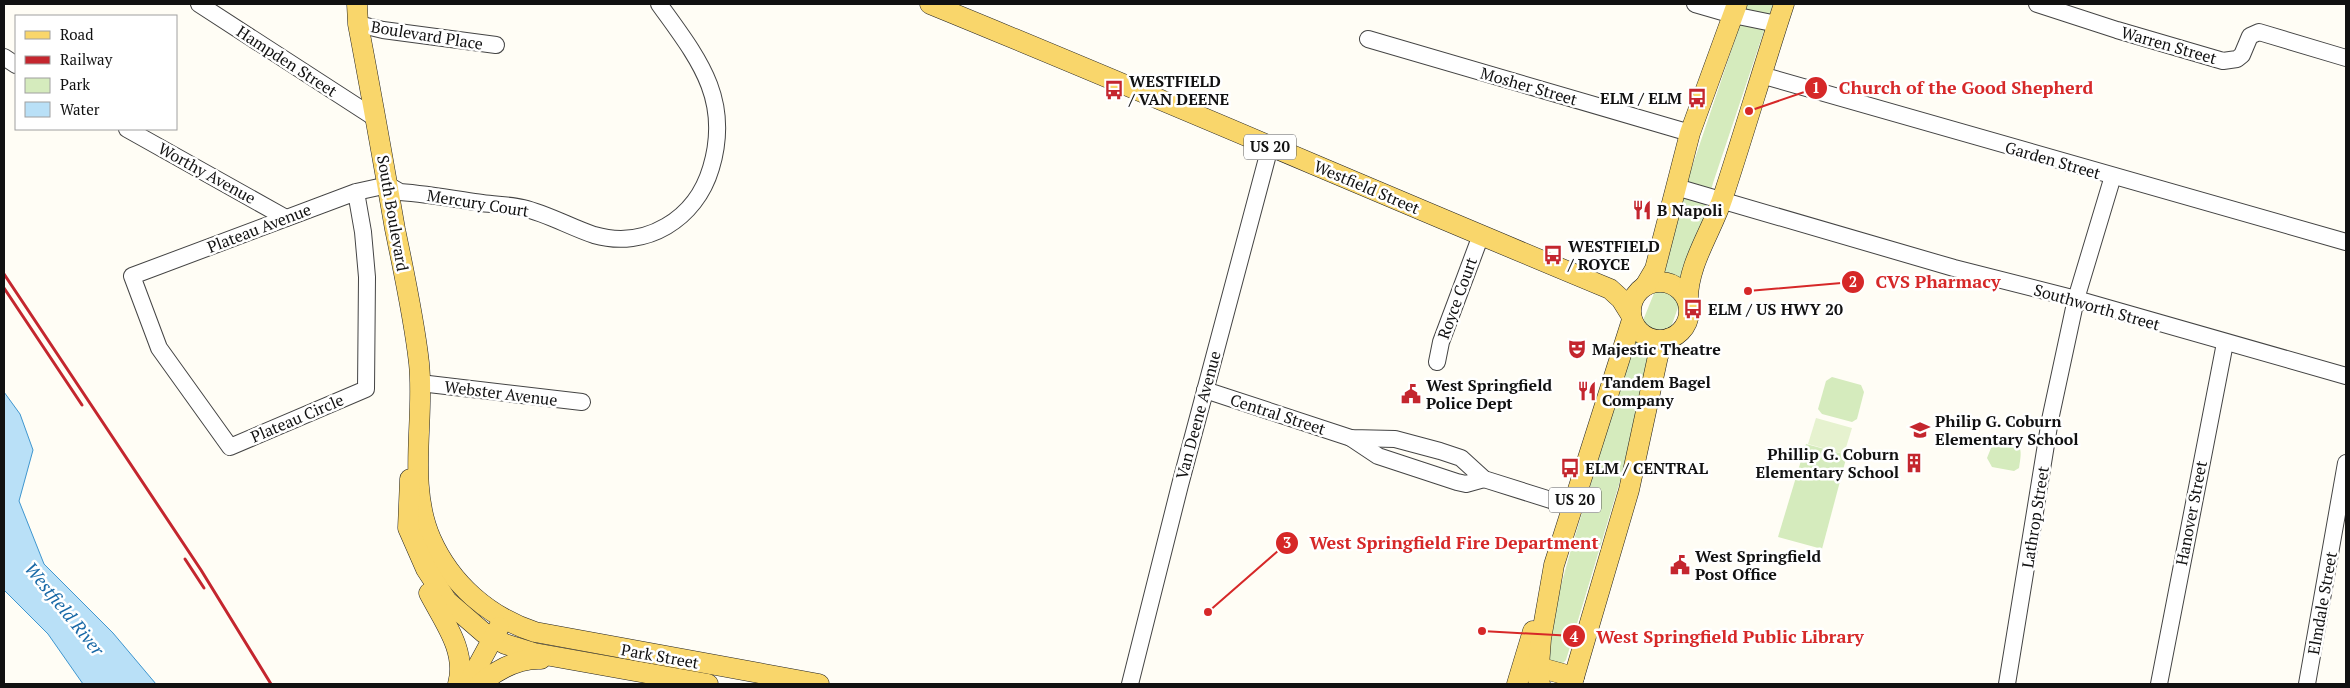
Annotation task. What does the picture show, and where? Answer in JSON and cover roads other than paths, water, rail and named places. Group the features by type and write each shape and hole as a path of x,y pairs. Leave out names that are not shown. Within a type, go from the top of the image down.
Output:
{"main road":[{"name":"South Boulevard","path":"356,4 358,24 414,332 420,384 421,501 431,539 443,562 460,584 480,603 503,618"},
{"name":"Westfield Street","path":"930,4 1133,86 1270,147 1610,289 1621,299 1631,317"},
{"path":"1735,9 1690,133 1656,265 1651,279 1641,288 1631,305 1631,317 1639,332 1648,338 1657,340 1670,338 1683,329 1688,320 1687,290 1692,273 1722,199 1784,4"},
{"name":"US 20","path":"1641,288 1659,281 1668,282 1683,292 1688,301"},
{"name":"Westfield Street","path":"1610,289 1641,288"},
{"name":"US 20","path":"1539,676 1554,565 1631,317"},
{"name":"US 20","path":"1573,680 1620,523 1658,356 1663,345 1670,338"},
{"name":"South Boulevard","path":"420,422 409,486 408,528 426,569 439,592 460,614 494,639"},
{"path":"408,528 410,547 417,567 456,647 460,668 458,684"},
{"path":"1517,684 1554,565"},
{"path":"468,684 494,639 503,618"},
{"name":"Park Street","path":"503,618 520,627 565,639 819,684"},
{"name":"Park Street","path":"494,639 534,654 708,684"},
{"path":"480,684 493,674 514,663 536,659 560,662 569,660"},
{"path":"1539,676 1573,680"}],"street":[{"name":"Hampden Street","path":"199,4 375,118"},
{"name":"Mercury Court","path":"388,185 400,192 522,208 585,232 612,239 642,237 672,224 688,209 704,186 716,150 718,120 713,92 702,66 659,4"},
{"path":"1695,4 1735,9 1777,24"},
{"name":"Warren Street","path":"2037,4 2223,61 2237,59 2242,54 2250,36 2260,32 2346,58"},
{"name":"Boulevard Place","path":"358,24 383,30 496,45"},
{"name":"Mosher Street","path":"1368,39 1690,133"},
{"path":"4,57 15,64"},
{"name":"Garden Street","path":"1761,75 2346,242"},
{"name":"Worthy Avenue","path":"129,130 286,218"},
{"name":"Van Deene Avenue","path":"1130,684 1205,390 1270,147"},
{"name":"Lathrop Street","path":"2007,684 2050,420 2076,299 2113,176"},
{"name":"Plateau Avenue","path":"132,276 356,192 388,185"},
{"name":"Southworth Street","path":"1676,187 1954,268 2076,299 2224,343 2346,376"},
{"name":"Plateau Circle","path":"132,276 159,348 230,447 366,388 367,277 363,232 356,192"},
{"name":"Royce Court","path":"1438,362 1441,342 1480,235"},
{"name":"Hanover Street","path":"2159,684 2224,343"},
{"name":"Webster Avenue","path":"420,384 582,402"},
{"name":"Central Street","path":"1205,390 1351,438 1378,456 1457,482 1466,484 1484,479"},
{"name":"Central Street","path":"1351,438 1395,439 1440,451 1461,458 1484,479 1573,507"},
{"name":"Elmdale Street","path":"2307,684 2346,463"}],"water":[{"name":"Westfield River","path":"4,392 20,414 33,450 19,501 44,564 113,633 156,684 83,684 48,634 4,590"}],"railway":[{"path":"4,274 201,570 271,684"},
{"path":"4,288 82,405"},
{"path":"185,559 204,588"}],"place":[{"name":"WESTFIELD / VAN DEENE","path":"1114,90"},
{"name":"ELM / ELM","path":"1697,98"},
{"name":"Church of the Good Shepherd","path":"1749,111"},
{"name":"B Napoli","path":"1642,210"},
{"name":"WESTFIELD / ROYCE","path":"1553,255"},
{"name":"CVS Pharmacy","path":"1748,291"},
{"name":"ELM / US HWY 20","path":"1693,309"},
{"name":"Majestic Theatre","path":"1577,349"},
{"name":"Tandem Bagel Company","path":"1587,391"},
{"name":"West Springfield Police Dept","path":"1411,394"},
{"name":"Philip G. Coburn Elementary School","path":"1920,430"},
{"name":"Phillip G. Coburn Elementary School","path":"1914,463"},
{"name":"ELM / CENTRAL","path":"1570,468"},
{"name":"West Springfield Post Office","path":"1680,565"},
{"name":"West Springfield Fire Department","path":"1208,612"},
{"name":"West Springfield Public Library","path":"1482,631"}]}
